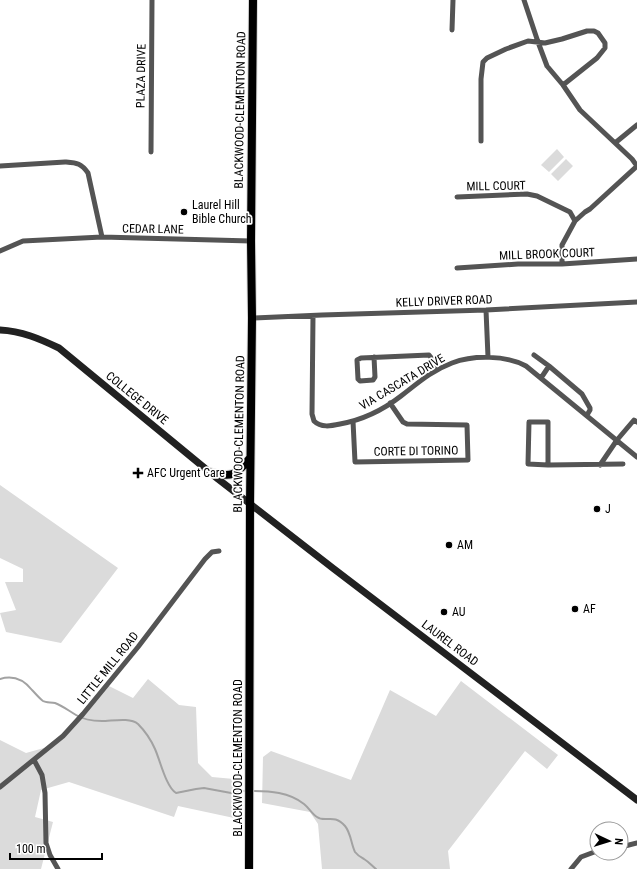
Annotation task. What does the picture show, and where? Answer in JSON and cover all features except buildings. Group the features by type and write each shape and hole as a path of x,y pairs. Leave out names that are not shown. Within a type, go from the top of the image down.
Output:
{"main road":[{"name":"BLACKWOOD-CLEMENTON ROAD","path":"250,869 250,458 253,0"},
{"name":"COLLEGE DRIVE","path":"0,330 7,330 33,336 59,348 250,504"},
{"path":"209,472 224,475 234,474 242,468 250,458"},
{"name":"LAUREL ROAD","path":"250,504 637,800"}],"street":[{"name":"PLAZA DRIVE","path":"151,152 152,0"},
{"path":"452,0 452,30"},
{"path":"524,0 547,66 563,85 580,110 632,159 637,166 575,221 562,245 562,264"},
{"path":"481,141 480,79 483,62 487,58 528,41 545,43 587,31 594,31 598,33 605,43 605,48 597,58 563,85"},
{"path":"615,144 637,125"},
{"path":"632,159 637,154"},
{"path":"0,166 66,162 82,165 88,173 102,237"},
{"name":"MILL COURT","path":"457,196 527,194 537,196 570,212 575,221"},
{"name":"CEDAR LANE","path":"0,251 24,241 102,237 251,241"},
{"name":"MILL BROOK COURT","path":"457,268 518,264 562,264 637,259"},
{"name":"KELLY DRIVER ROAD","path":"252,318 486,310 637,302"},
{"path":"486,310 488,357"},
{"name":"VIA CASCATA DRIVE","path":"313,316 312,414 316,423 325,426 338,425 353,421 390,404 436,370 453,362 488,357 505,359 521,363 526,366 637,457"},
{"path":"374,357 375,377 373,380 360,381 358,379 357,360 361,358 374,357 429,355 433,360 436,370"},
{"path":"534,355 582,394 590,408 587,415"},
{"path":"541,378 549,366"},
{"name":"CORTE DI TORINO","path":"353,421 355,462 468,460 467,425 407,424 403,422 390,404"},
{"path":"600,464 617,440 634,420 637,422"},
{"path":"548,465 548,422 529,422 528,464 548,465 623,464"},
{"name":"LITTLE MILL ROAD","path":"0,786 63,736 138,647 205,559 212,552 219,551"},
{"path":"34,760 42,775 45,792 46,843 50,855 58,869"},
{"path":"571,869 581,857 589,854"}],"shaded area":[{"path":"557,149 564,157 549,172 541,165"},
{"path":"566,159 573,166 558,181 551,174"},
{"path":"0,485 118,568 61,643 6,632 0,613 16,610 5,582 23,582 23,569 0,558"},
{"path":"148,679 179,705 196,707 198,763 212,777 234,779 234,818 178,806 174,817 69,782 41,790 35,817 53,822 41,869 0,869 0,740 26,753 51,746 61,738 105,684 133,698"},
{"path":"461,681 558,755 547,769 525,751 448,851 450,869 322,869 318,824 310,812 262,803 263,757 271,751 351,780 390,690 436,716"}],"waterway":[{"path":"0,679 18,679 29,686 43,701 58,704 85,719 99,721 126,720 135,722 152,742 166,779 172,790 176,793 204,788 231,793 247,791"},
{"path":"251,791 272,792 292,797 304,804 320,819 333,819 341,822 349,832 355,852 376,869"}],"place":[{"name":"Laurel Hill Bible Church","path":"184,212"},
{"name":"AFC Urgent Care","path":"138,473"},
{"name":"J","path":"597,509"},
{"name":"AM","path":"449,545"},
{"name":"AF","path":"575,609"},
{"name":"AU","path":"444,612"}]}
